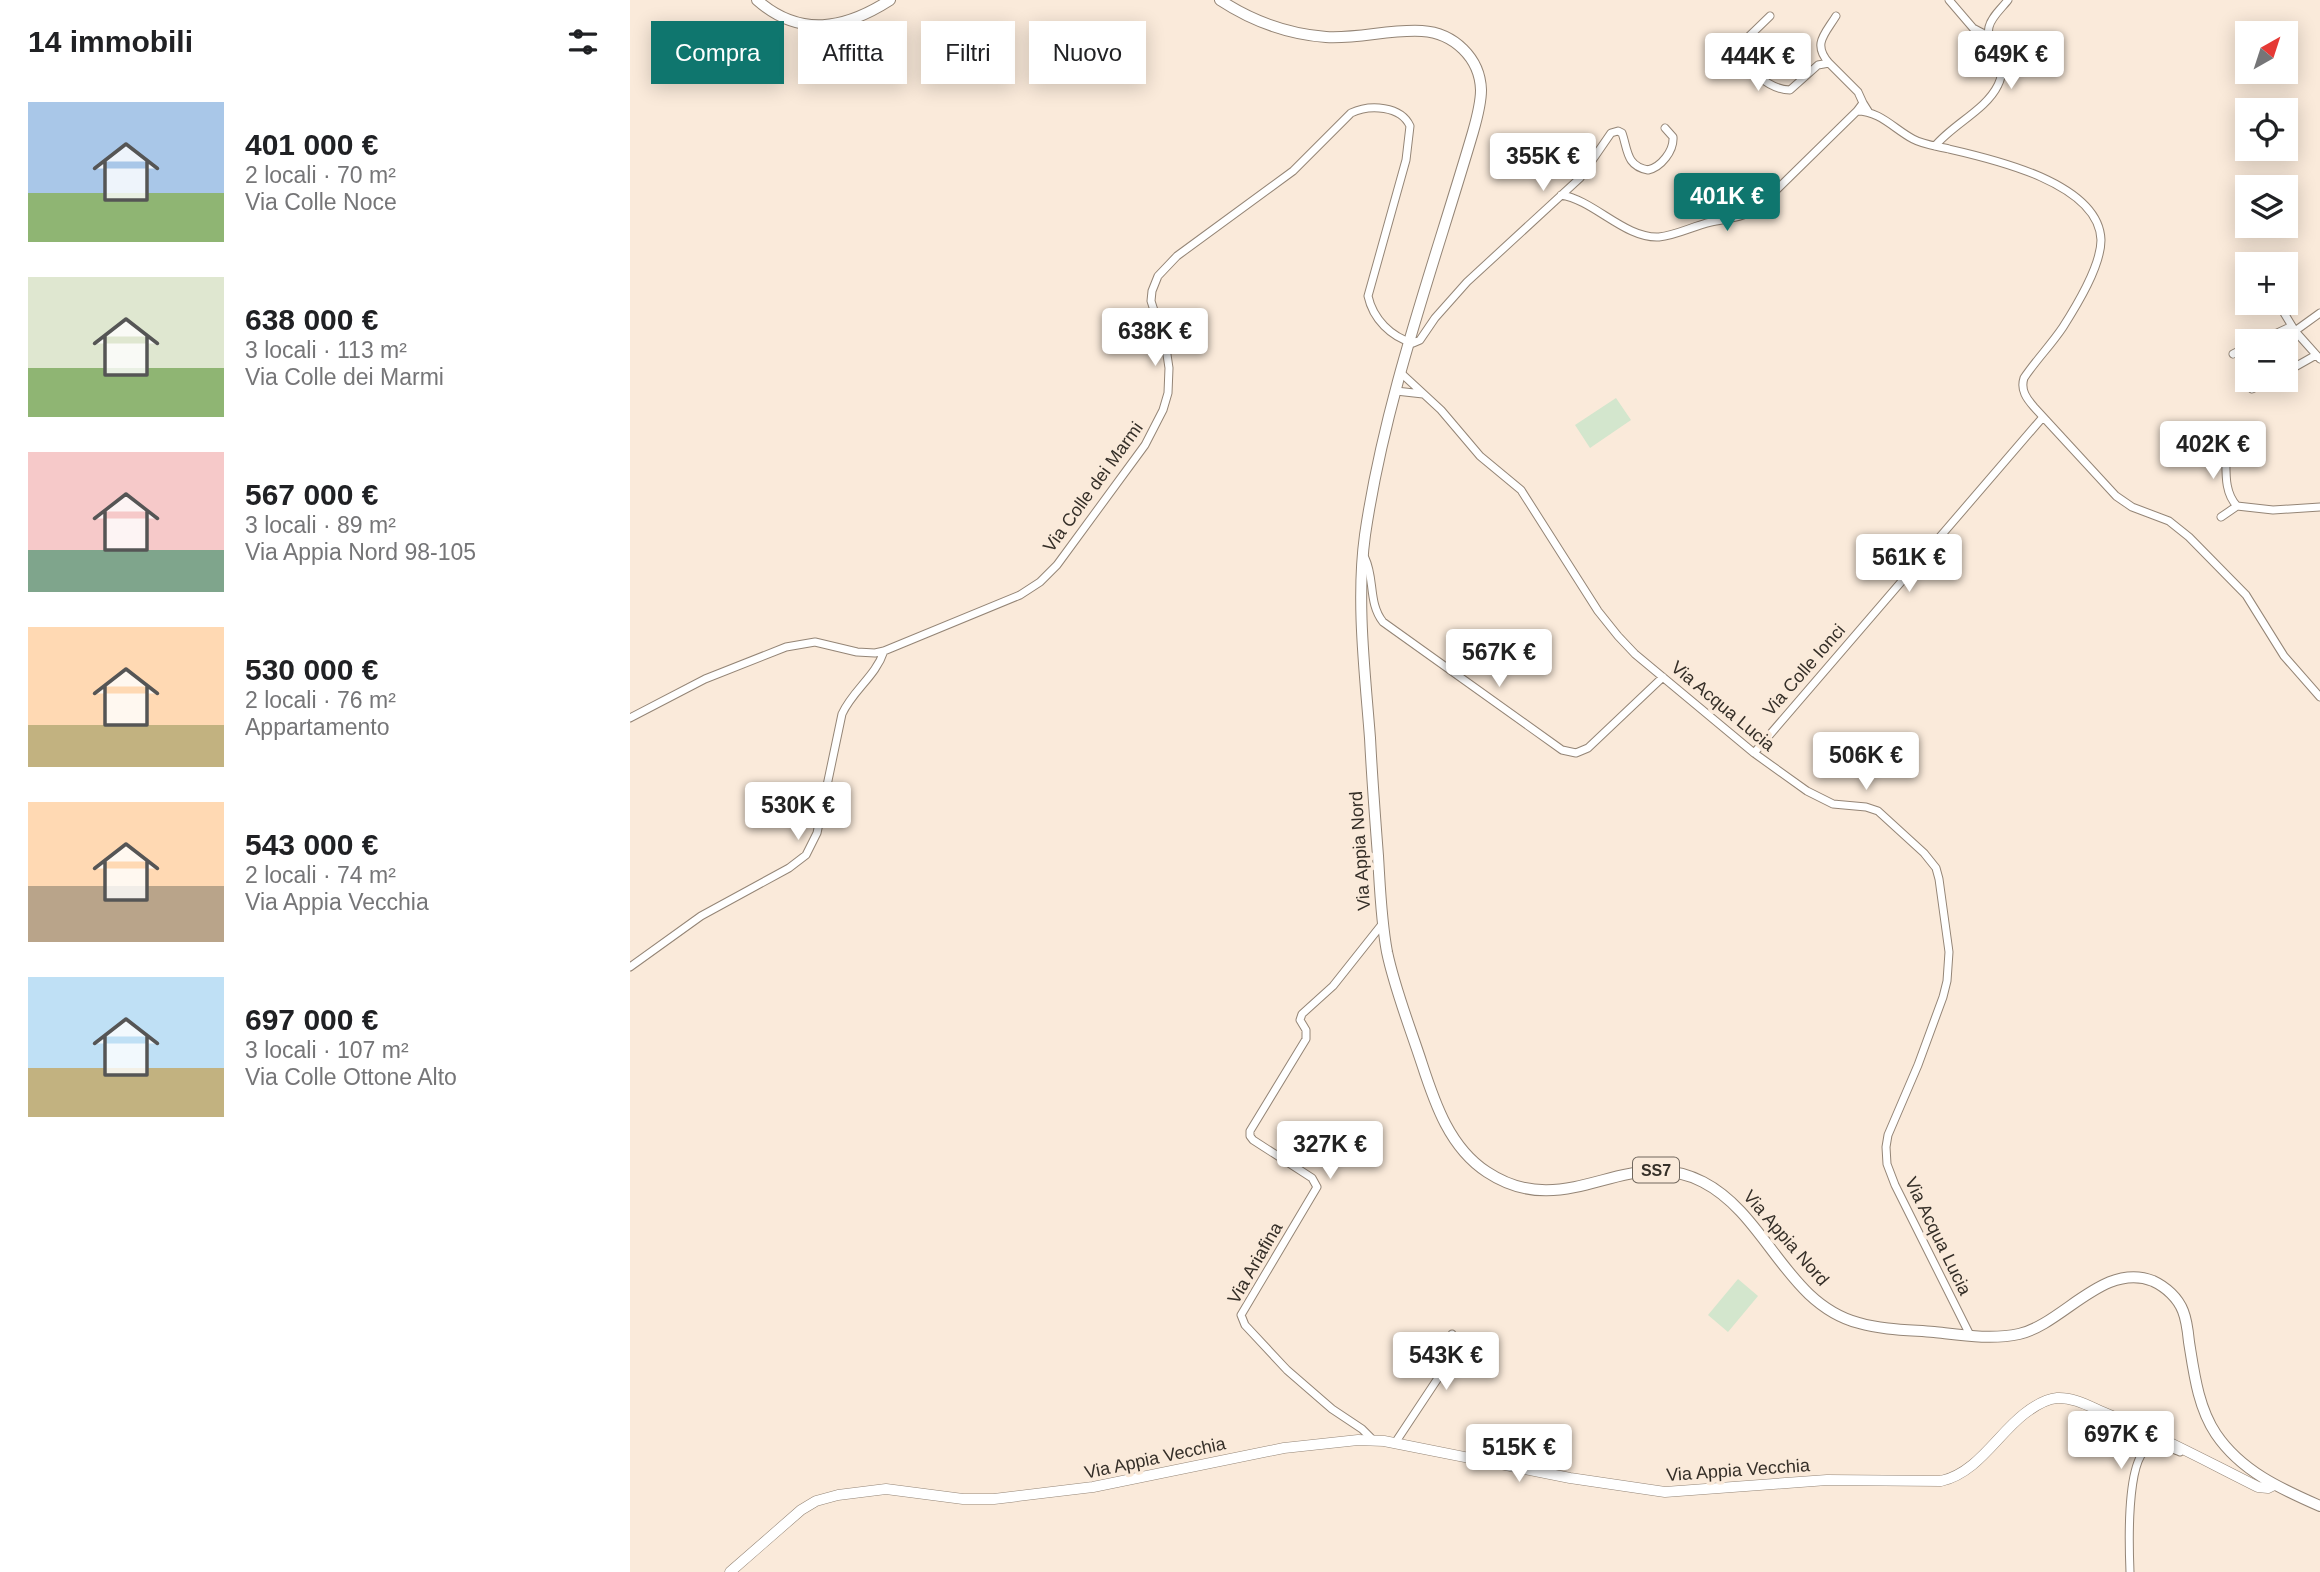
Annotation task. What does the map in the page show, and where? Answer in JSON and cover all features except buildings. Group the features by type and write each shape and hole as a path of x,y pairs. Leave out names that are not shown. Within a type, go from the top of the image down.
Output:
{"main road":[{"path":"757,0 780,16 815,26 852,20 890,0"},
{"name":"SS7","path":"1220,0 1260,22 1302,34 1341,37 1410,31 1430,32 1456,43 1473,61 1481,84 1479,112 1396,391"},
{"name":"Via Appia Nord","path":"1396,391 1371,502 1363,555 1365,661 1382,923 1395,983 1437,1106 1459,1145 1484,1170 1514,1185 1544,1192 1570,1189 1649,1170 1674,1172 1708,1184 1732,1202 1753,1224 1803,1288 1836,1315 1875,1326 2008,1336 2025,1333 2047,1324 2105,1284 2130,1278 2154,1282 2173,1295 2183,1311 2200,1398 2223,1443 2245,1465 2274,1485 2320,1506"},
{"name":"Via Appia Vecchia","path":"730,1572 802,1510 831,1497 886,1489 968,1500 1008,1498 1101,1486 1276,1450 1373,1440 1577,1480 1660,1492 1691,1492 1827,1480 1936,1481 1949,1478 1965,1469 2033,1407 2058,1398 2076,1401 2110,1415 2258,1487 2268,1488 2274,1485"}],"street":[{"path":"1949,0 1970,25 1990,37"},
{"path":"1935,146 1987,99 1998,85 2001,68 1990,37 1989,24 2008,0"},
{"path":"1770,16 1738,47 1740,54 1763,80 1781,89 1790,90 1818,65 1829,63"},
{"path":"1836,16 1823,36 1820,45 1822,54 1857,90 1868,111 1915,140 2007,164 2042,178 2082,202 2092,212 2098,225 2100,247 2089,280 2065,325 2022,383 2026,396 2116,496 2132,507 2174,524 2234,582 2255,608 2288,661 2320,697"},
{"path":"1561,195 1582,202 1628,228 1656,237 1709,222 1740,217 1760,205 1863,103"},
{"name":"Via Colle dei Marmi","path":"630,718 705,679 786,647 815,642 854,651 884,651 1020,595 1037,585 1051,572 1145,445 1163,410 1170,374 1166,348 1152,305 1152,291 1158,276 1174,258 1288,175 1347,116 1360,109 1391,110 1404,117 1410,127 1405,164 1368,296 1374,311 1387,329 1398,338 1410,342"},
{"path":"1857,111 1868,111"},
{"path":"1410,342 1416,343 1420,340 1434,318 1467,282 1580,178 1606,138 1615,131 1620,131 1627,155 1634,165 1645,170 1656,168 1673,143 1671,134 1665,128"},
{"path":"2294,328 2320,313"},
{"path":"2286,315 2318,357 2298,366"},
{"name":"Via Acqua Lucia","path":"1401,373 1445,415 1480,456 1521,490 1606,622 1626,645 1754,753 1807,791 1836,805 1868,807 1878,811 1929,858 1937,871 1948,943 1947,981 1923,1052 1888,1135 1886,1152 1889,1171 1895,1185 1970,1335"},
{"path":"1396,391 1423,394"},
{"name":"Via Colle Ionci","path":"1754,753 2043,417"},
{"path":"2225,441 2228,488 2237,506"},
{"path":"2221,517 2237,506 2270,510 2320,507"},
{"path":"1363,555 1370,572 1374,606 1383,622 1565,751 1576,752 1588,748 1663,677"},
{"path":"630,967 701,916 789,868 806,855 817,833 842,714 849,700 876,668 884,651"},
{"name":"Via Ariafina","path":"1373,1440 1287,1370 1245,1325 1241,1315 1317,1187 1312,1178 1253,1139 1250,1130 1306,1039 1306,1030 1300,1020 1302,1014 1333,986 1382,923"},
{"path":"1395,1443 1454,1354 1456,1344 1452,1334"},
{"path":"2130,1572 2132,1485 2140,1456 2149,1447 2160,1446 2201,1457"}],"green space":[{"path":"1616,398 1631,420 1590,448 1575,425"},
{"path":"1738,1279 1758,1296 1728,1332 1708,1315"}]}
